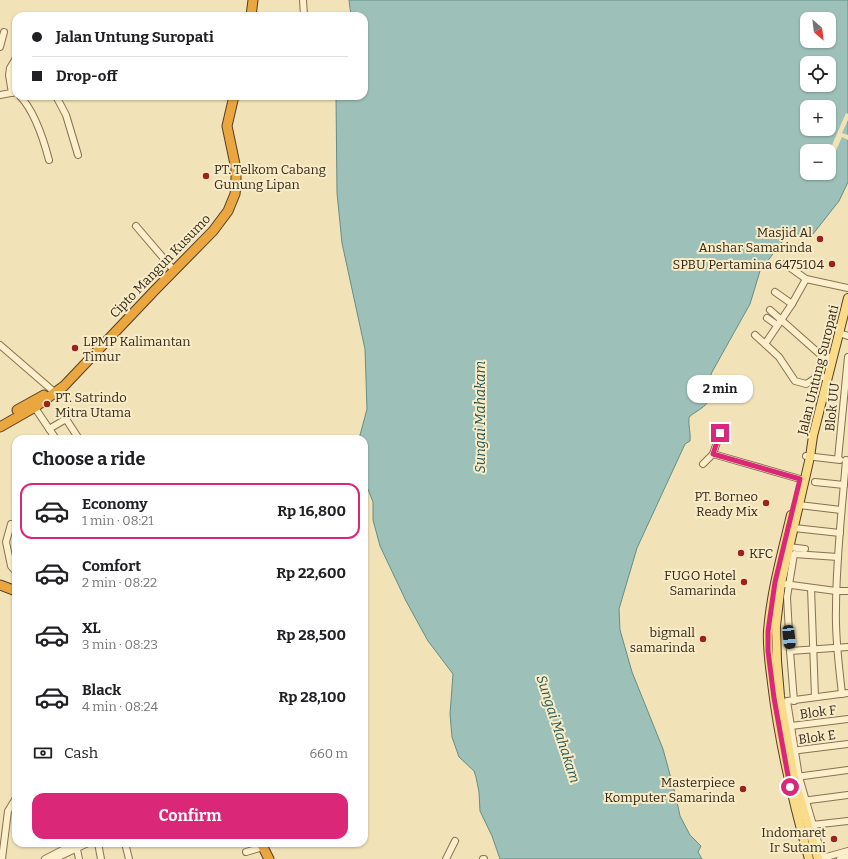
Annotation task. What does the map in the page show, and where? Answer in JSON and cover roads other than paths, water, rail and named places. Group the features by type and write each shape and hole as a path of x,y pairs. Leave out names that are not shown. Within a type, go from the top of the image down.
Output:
{"highway":[{"path":"252,12 253,0"},
{"name":"Cipto Mangun Kusumo","path":"0,420 33,404 64,386 224,209 228,200 231,177 223,126 225,110 230,100"},
{"name":"Cipto Mangun Kusumo","path":"0,427 52,390 67,376 213,231 228,212 236,186 236,176 227,126 231,100"},
{"path":"0,585 12,590"},
{"path":"0,591 12,595"},
{"path":"265,847 269,859"},
{"path":"266,847 274,859"}],"main road":[{"name":"Jalan Untung Suropati","path":"820,859 803,801 792,751 787,701 777,661 776,626 781,583 800,479 811,447 848,298"},
{"name":"Jalan Untung Suropati","path":"808,457 794,528 768,631 768,651 774,698 796,812 809,859"}],"street":[{"path":"303,0 304,12"},
{"path":"0,47 4,32"},
{"path":"12,65 9,75 12,84"},
{"path":"0,95 12,93"},
{"path":"23,100 29,108 43,137 49,160"},
{"path":"58,100 68,119 78,156"},
{"path":"136,226 171,267"},
{"path":"786,264 806,279 848,288"},
{"path":"765,344 776,325 792,304 806,279"},
{"path":"775,292 792,304"},
{"path":"770,310 781,318 823,357 833,358"},
{"path":"767,318 776,325"},
{"path":"839,333 848,336"},
{"path":"755,335 779,357 795,381 806,384 815,377 819,376 828,378"},
{"path":"0,345 52,390"},
{"name":"Blok UU","path":"838,459 847,390 848,357"},
{"path":"33,404 53,435"},
{"path":"49,429 66,419 77,435"},
{"path":"703,464 713,454 720,433"},
{"path":"713,454 800,479"},
{"path":"787,701 845,694 837,648 836,591 841,510 847,461 808,457"},
{"path":"815,482 844,485"},
{"path":"799,505 841,510"},
{"path":"11,524 6,542 12,566"},
{"path":"794,528 840,531 848,530"},
{"path":"789,547 805,549"},
{"path":"792,751 791,726 787,701 790,651 787,597 781,583 794,554 838,557"},
{"path":"781,583 836,591 848,591"},
{"path":"811,588 815,697"},
{"path":"790,651 848,647"},
{"name":"Blok F","path":"791,726 848,719"},
{"name":"Blok E","path":"792,751 848,744"},
{"path":"797,777 848,770"},
{"path":"848,795 803,801 812,826 820,859 848,852"},
{"path":"2,859 8,811 12,804"},
{"path":"812,826 848,821"},
{"path":"446,859 454,841"},
{"path":"45,859 72,847"},
{"path":"54,859 73,847"},
{"path":"76,847 79,859"},
{"path":"99,847 101,859"},
{"path":"126,847 129,859"},
{"path":"246,852 257,847"},
{"path":"840,859 848,857"}],"water":[{"name":"Sungai Mahakam","path":"349,0 848,0 848,182 839,201 813,234 788,234 760,271 750,304 712,372 710,380 712,391 710,400 704,407 689,417 690,441 685,444 637,548 619,609 620,630 632,672 663,749 680,816 690,835 701,846 698,852 702,859 500,859 492,836 480,811 479,792 474,771 459,757 452,737 450,714 453,674 428,641 406,601 380,546 373,520 373,502 368,489 368,435 360,435 367,409 365,349 342,243 337,193 336,100 368,100 368,12 350,12"}],"place":[{"name":"PT. Telkom Cabang Gunung Lipan","path":"206,176"},
{"name":"Masjid Al Anshar Samarinda","path":"820,239"},
{"name":"SPBU Pertamina 6475104","path":"832,264"},
{"name":"LPMP Kalimantan Timur","path":"75,348"},
{"name":"PT. Satrindo Mitra Utama","path":"47,404"},
{"name":"PT. Borneo Ready Mix","path":"766,503"},
{"name":"KFC","path":"741,553"},
{"name":"FUGO Hotel Samarinda","path":"744,582"},
{"name":"bigmall samarinda","path":"703,639"},
{"name":"Masterpiece Komputer Samarinda","path":"743,789"},
{"name":"Indomaret Ir Sutami","path":"834,839"}]}
